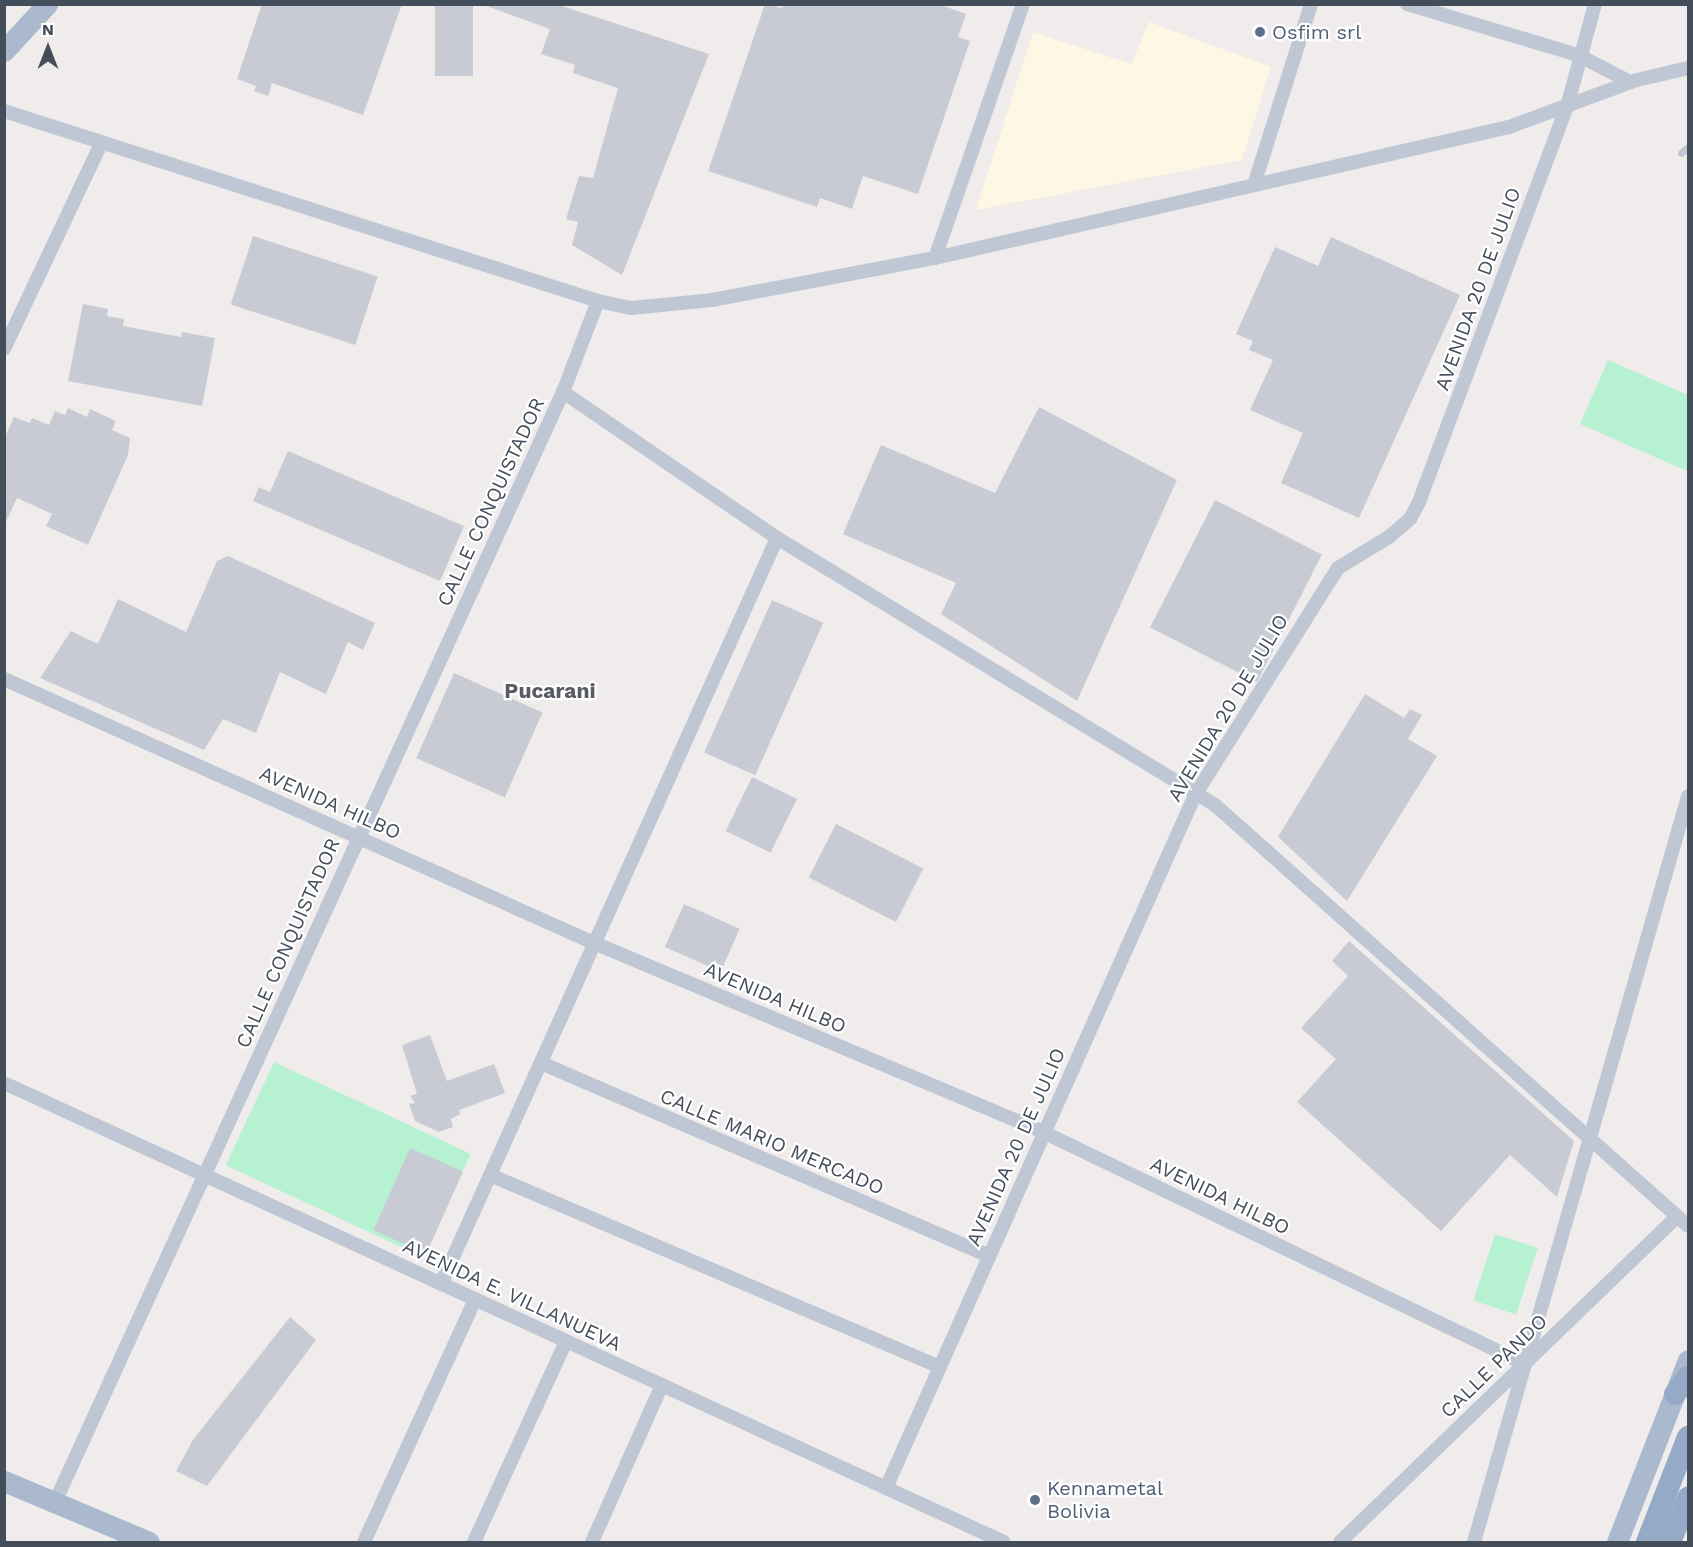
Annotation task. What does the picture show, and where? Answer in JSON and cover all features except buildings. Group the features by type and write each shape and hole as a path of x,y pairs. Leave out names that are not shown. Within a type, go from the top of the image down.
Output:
{"highway":[{"path":"1647,1542 1689,1437"},
{"path":"1670,1542 1689,1498"}],"main road":[{"path":"4,51 47,4"},
{"path":"1617,1542 1682,1385 1689,1360"},
{"path":"4,1481 150,1542"}],"street":[{"path":"935,258 1023,4"},
{"path":"1254,185 1311,4"},
{"path":"1407,4 1578,55 1630,82"},
{"name":"AVENIDA 20 DE JULIO","path":"886,1488 938,1366 1045,1133 1195,795 1338,568 1389,537 1410,519 1567,106 1578,55 1595,4"},
{"path":"4,111 101,144 598,301 631,308 671,306 935,258 1509,127 1630,82 1689,68"},
{"path":"4,349 101,144"},
{"name":"CALLE CONQUISTADOR","path":"55,1502 563,392 598,301"},
{"path":"563,392 777,538 1195,795 1215,805 1590,1138 1676,1218 1689,1226"},
{"path":"441,1284 777,538"},
{"name":"AVENIDA HILBO","path":"4,679 594,943 1045,1133 1525,1364"},
{"path":"1474,1542 1689,796"},
{"name":"CALLE MARIO MERCADO","path":"541,1063 989,1256"},
{"name":"AVENIDA E. VILLANUEVA","path":"4,1083 1004,1542"},
{"path":"490,1175 938,1366"},
{"name":"CALLE PANDO","path":"1340,1542 1676,1218"},
{"path":"364,1542 475,1299"},
{"path":"474,1542 566,1341"},
{"path":"592,1542 662,1385"}],"lane":[{"path":"1681,153 1689,147"}],"shaded area":[{"path":"1149,22 1271,67 1242,160 976,210 1033,32 1131,64"}],"green space":[{"path":"1608,360 1688,395 1687,471 1580,424"},
{"path":"274,1062 471,1154 422,1257 226,1165"},
{"path":"1495,1234 1538,1248 1516,1314 1473,1301"}],"place":[{"name":"Osfim srl","path":"1260,32"},
{"name":"Kennametal Bolivia","path":"1035,1500"}],"district":[{"name":"Pucarani","path":"550,691"}]}
